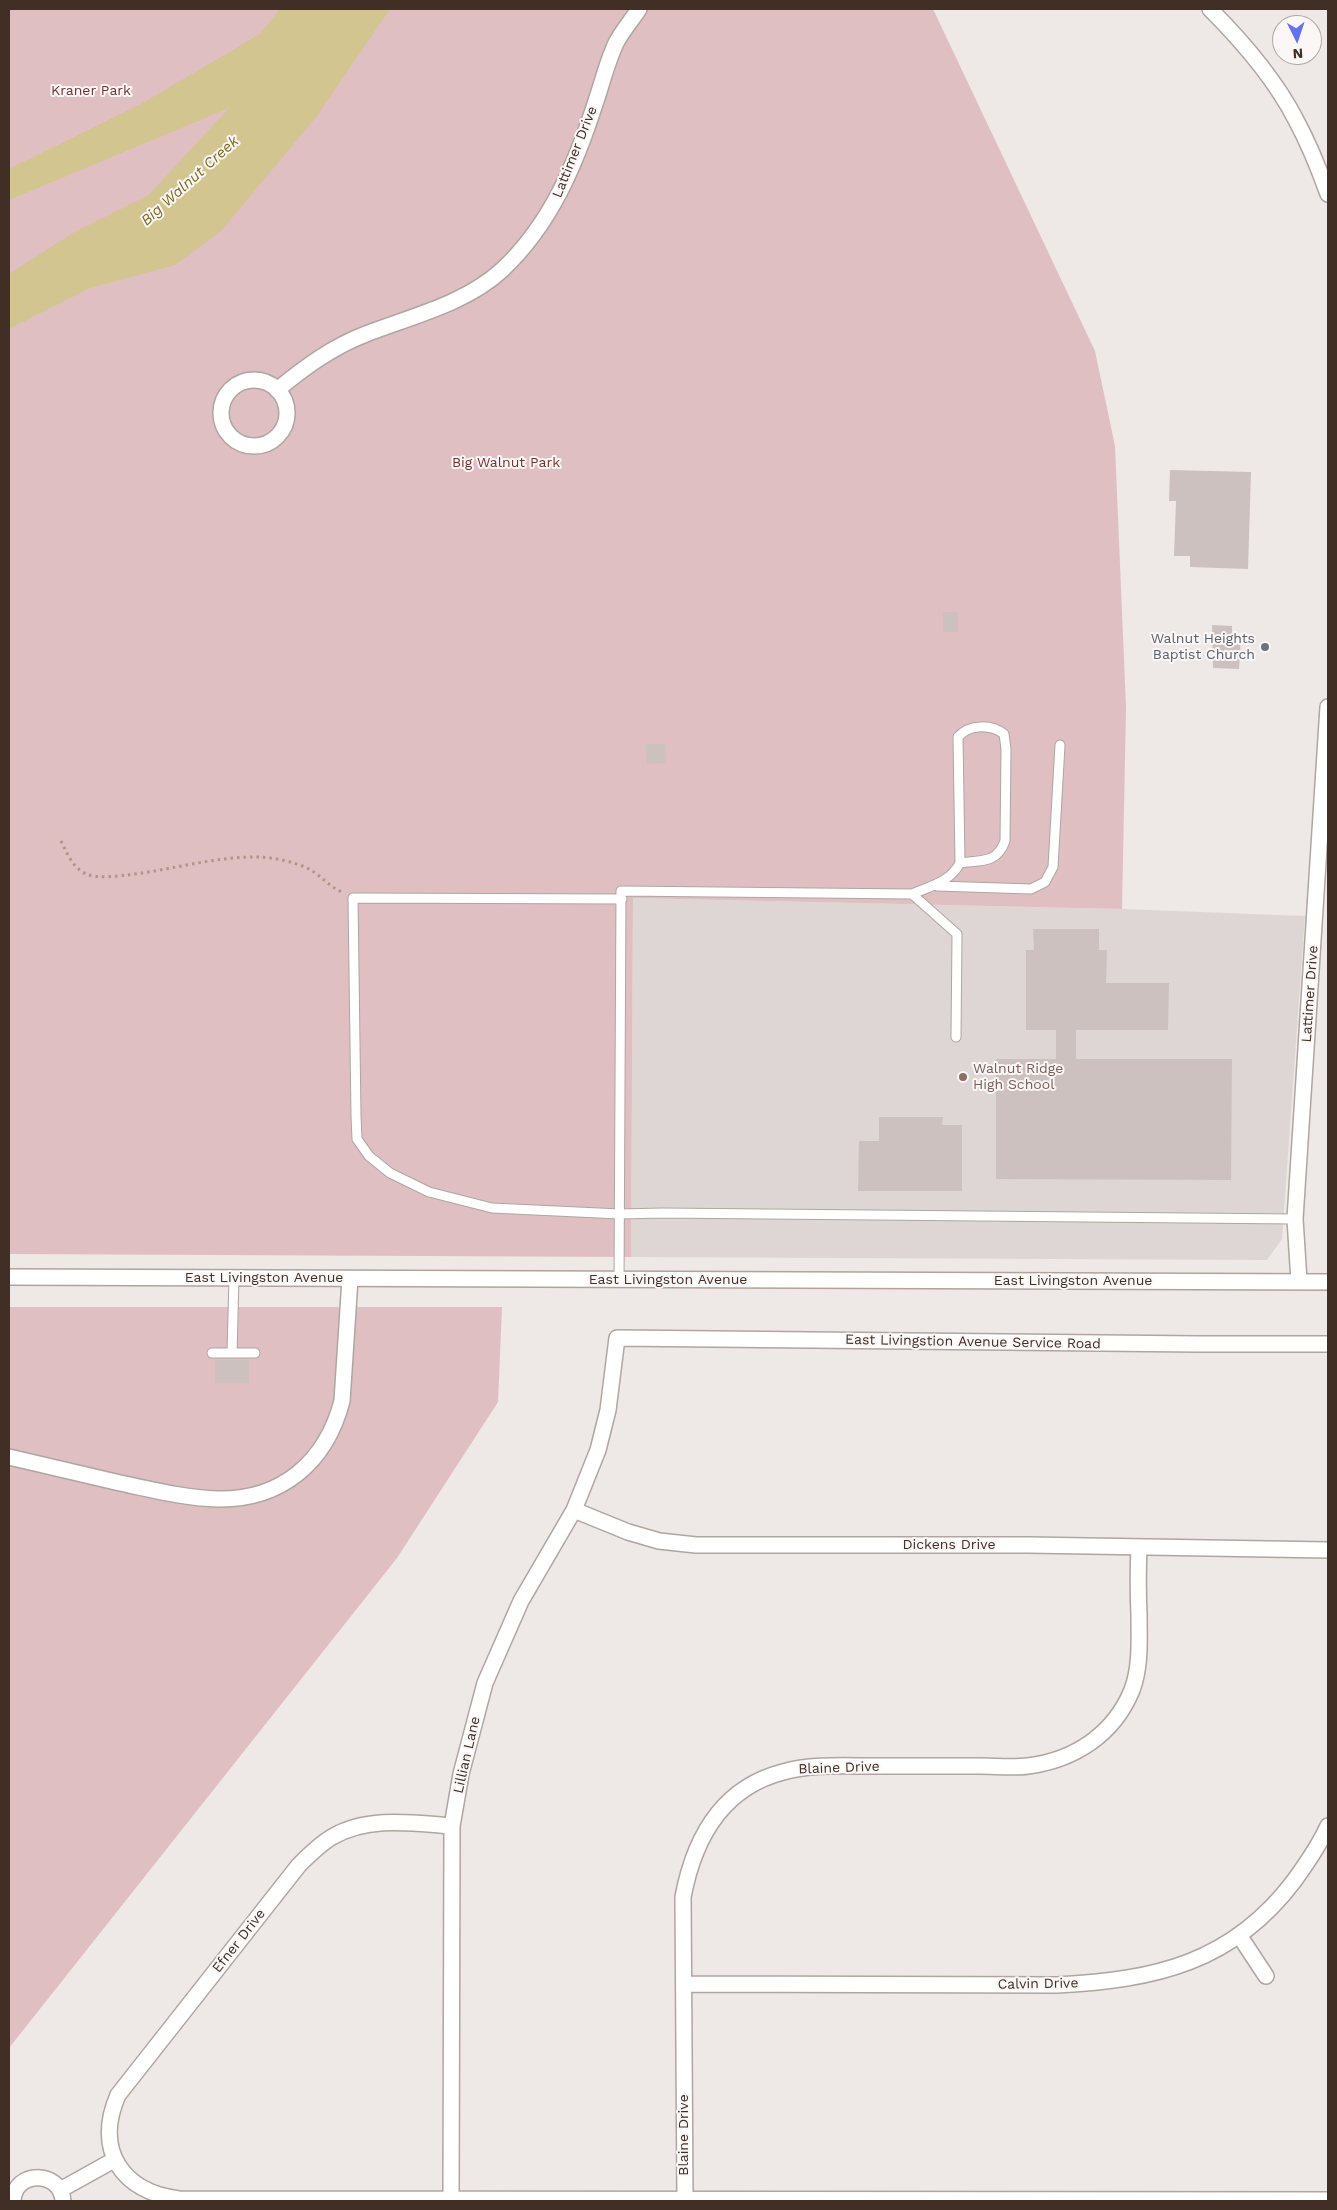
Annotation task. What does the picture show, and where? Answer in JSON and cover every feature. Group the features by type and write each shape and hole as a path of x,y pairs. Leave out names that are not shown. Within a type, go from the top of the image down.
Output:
{"street":[{"name":"Lattimer Drive","path":"277,390 307,365 335,348 438,308 482,286 502,270 546,218 565,185 616,43 639,9"},
{"path":"1210,9 1257,62 1279,92 1296,120 1328,194"},
{"path":"252,380 263,381 277,390 285,403 287,413 285,424 280,433 272,441 262,444 246,444 232,437 225,428 222,412 225,397 232,388 252,380"},
{"name":"Lattimer Drive","path":"1299,1281 1295,1219 1328,707"},
{"name":"East Livingston Avenue","path":"9,1277 1328,1282"},
{"path":"9,1457 166,1493 196,1498 219,1499 248,1496 274,1487 294,1477 321,1450 337,1420 342,1402 350,1278"},
{"name":"East Livingstion Avenue Service Road","path":"617,1338 1328,1344"},
{"name":"Lillian Lane","path":"451,2200 452,1826 461,1774 485,1683 521,1601 574,1510 598,1450 608,1410 617,1338"},
{"name":"Dickens Drive","path":"574,1510 628,1532 652,1539 696,1545 1139,1547 1328,1550"},
{"name":"Blaine Drive","path":"685,2200 683,1897 696,1846 707,1826 741,1792 759,1780 783,1772 829,1766 1026,1766 1045,1764 1078,1752 1108,1729 1127,1701 1137,1671 1139,1547"},
{"name":"Efner Drive","path":"114,2160 108,2127 111,2112 118,2095 299,1865 331,1838 348,1830 372,1824 392,1823 452,1826"},
{"name":"Calvin Drive","path":"684,1984 1057,1985 1107,1983 1161,1972 1210,1954 1268,1913 1310,1860 1328,1826"},
{"path":"1239,1935 1266,1976"},
{"path":"13,2201 16,2188 30,2178 39,2176 48,2179 62,2196 114,2160 126,2175 141,2188 161,2197 179,2199 1328,2200"}],"lane":[{"path":"620,1280 621,890 912,894 932,886 945,880 955,872 960,863 958,737 964,730 996,728 1004,734 1006,749 1005,841 1001,852 992,859 960,863"},
{"path":"932,886 1031,889 1045,882 1054,867 1060,745"},
{"path":"912,894 957,934 956,1037"},
{"path":"622,899 353,898 357,1139 369,1156 390,1173 429,1192 492,1208 620,1214 1196,1216 1295,1219"},
{"path":"232,1353 234,1278"},
{"path":"212,1353 255,1353"}],"path":[{"path":"61,841 70,861 86,874 107,877 260,857 289,862 311,870 332,888 353,898"}],"shaded area":[{"name":"Walnut Ridge High School","path":"633,898 1122,909 1305,916 1282,1239 1267,1260 631,1257"}],"green space":[{"name":"Big Walnut Park","path":"9,9 933,9 1095,351 1115,446 1126,707 1122,909 633,898 631,1257 9,1254"},
{"path":"9,1307 502,1307 498,1402 397,1558 9,2048"}],"water":[{"name":"Big Walnut Creek","path":"280,9 390,9 316,117 220,232 175,265 90,288 9,329 9,274 73,233 149,195 229,108 9,200 9,169 141,104 260,34"}],"building":[{"path":"1170,470 1251,472 1248,569 1190,567 1190,556 1174,556 1176,501 1169,501"},
{"path":"943,612 958,612 958,632 943,632"},
{"path":"1212,625 1232,626 1232,635 1241,636 1239,669 1213,668"},
{"path":"646,744 665,744 666,763 647,764"},
{"path":"1033,929 1099,929 1099,950 1107,950 1106,983 1169,983 1168,1030 1076,1030 1076,1059 1232,1059 1231,1180 996,1179 996,1059 1056,1059 1056,1030 1026,1030 1026,950 1034,950"},
{"path":"879,1117 943,1117 942,1125 962,1125 962,1191 858,1191 859,1141 879,1141"},
{"path":"215,1360 249,1360 249,1383 215,1383"}],"place":[{"name":"Walnut Heights Baptist Church","path":"1265,647"},
{"name":"Walnut Ridge High School","path":"963,1077"}],"park label":[{"name":"Kraner Park","path":"91,91"}]}
